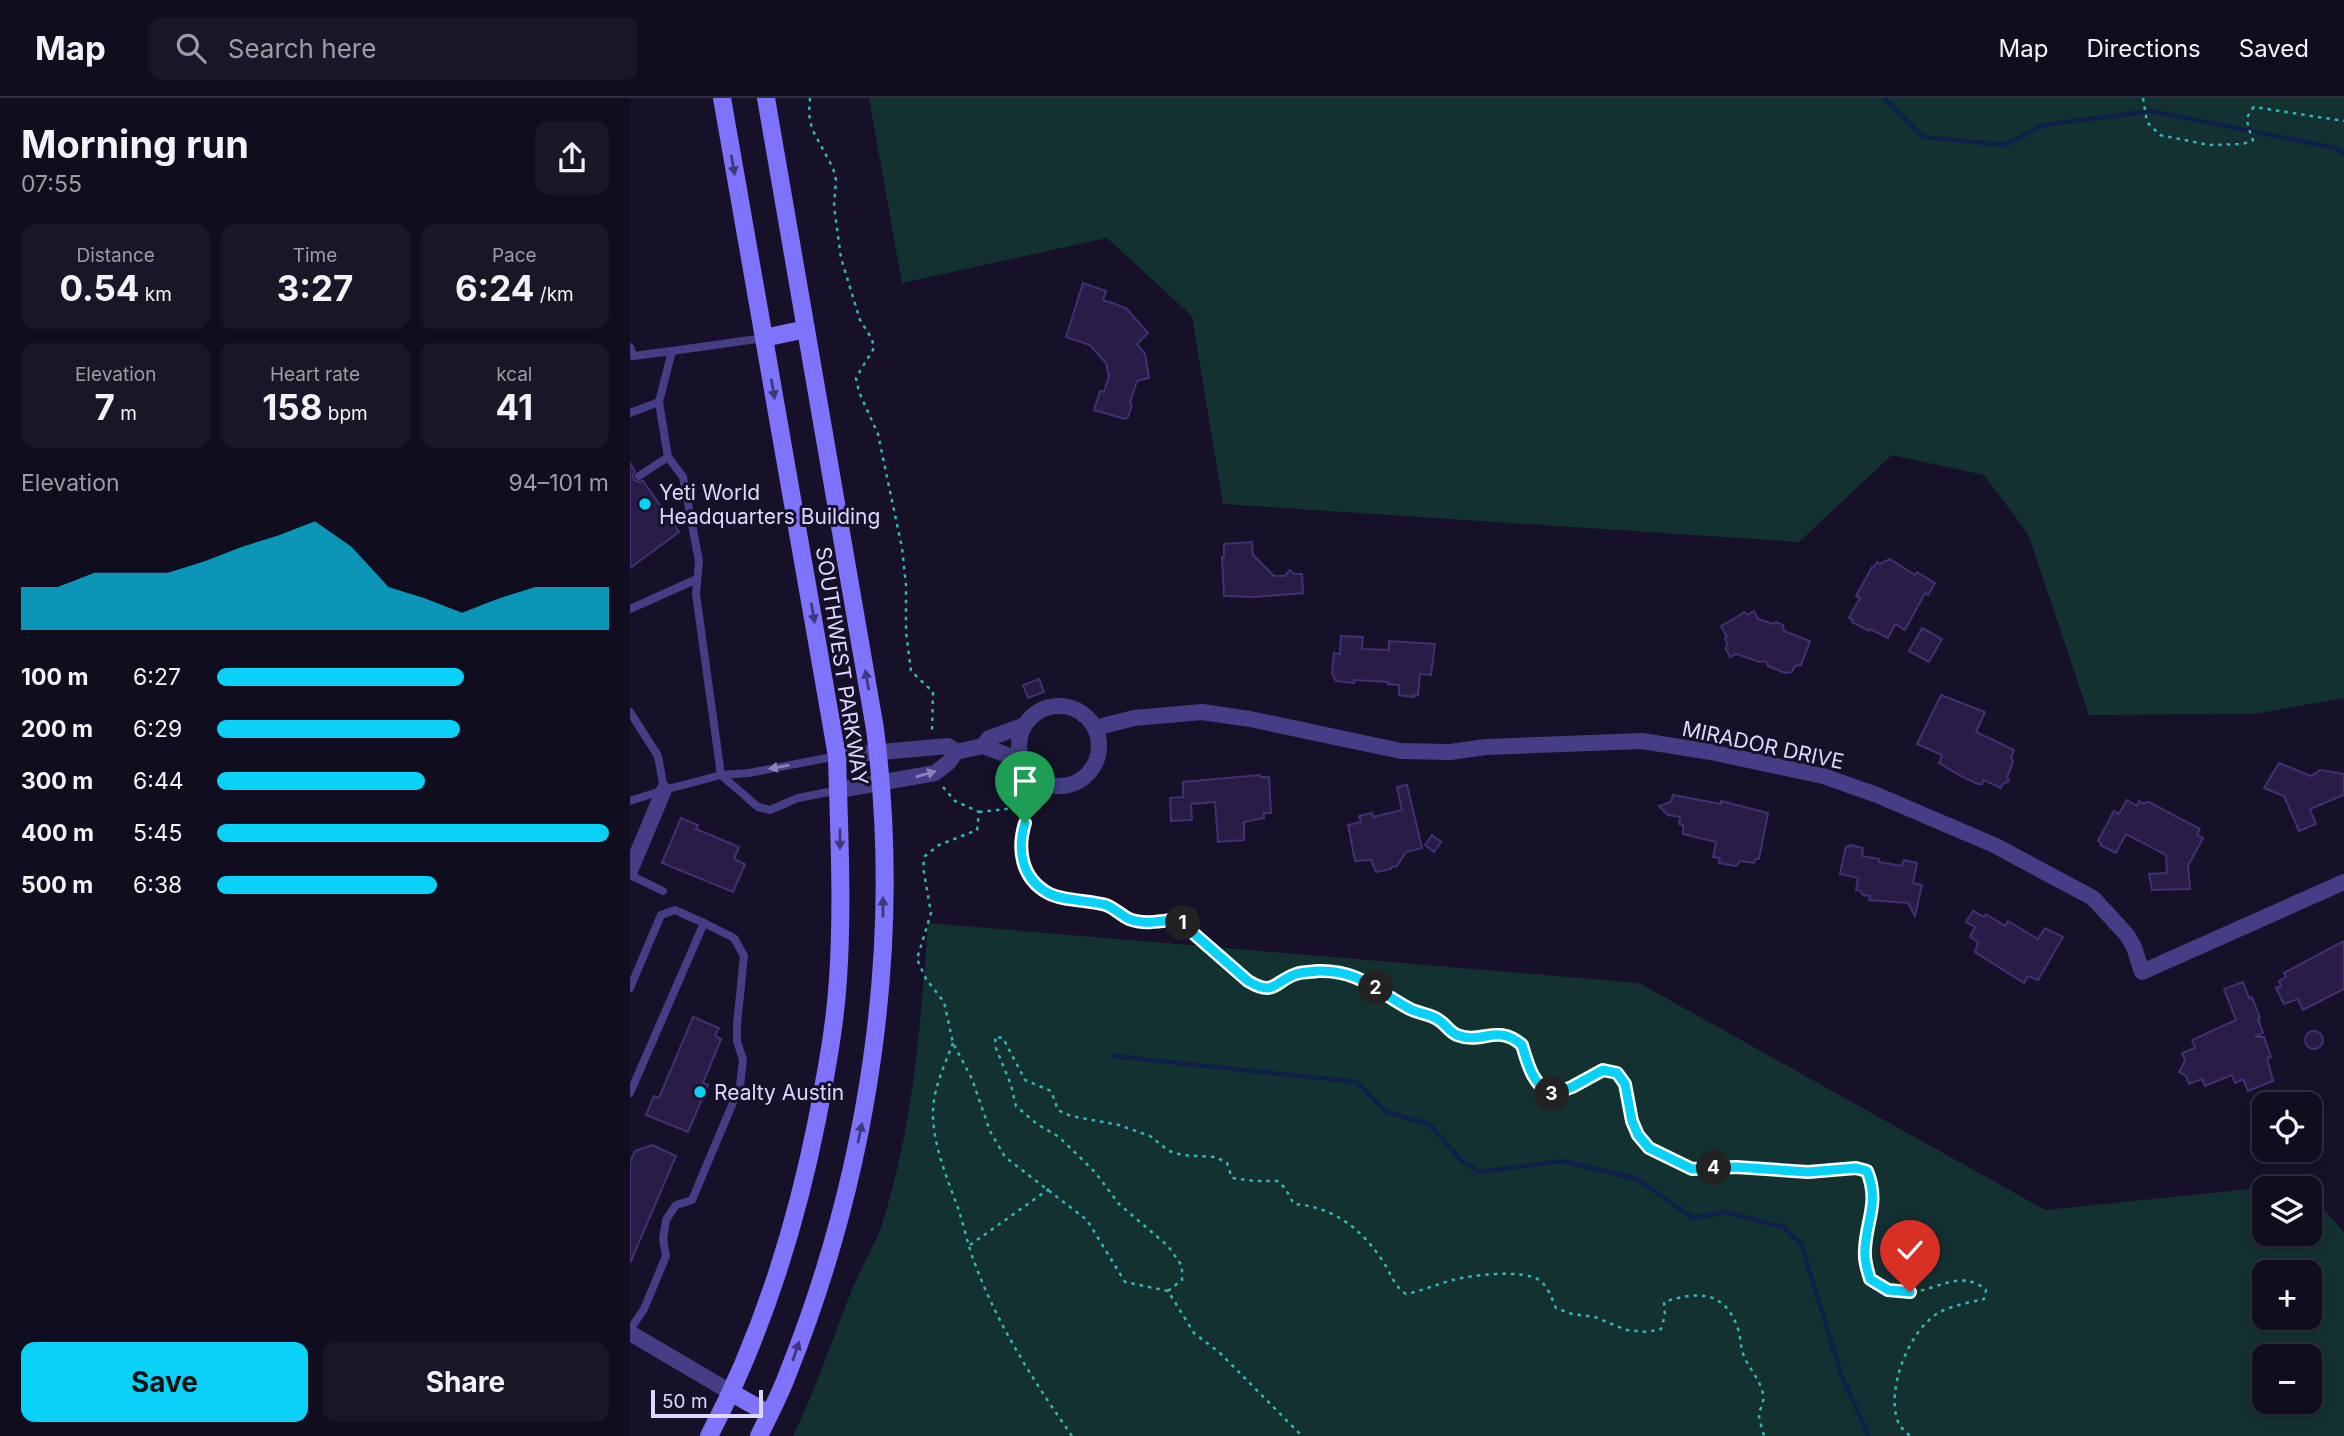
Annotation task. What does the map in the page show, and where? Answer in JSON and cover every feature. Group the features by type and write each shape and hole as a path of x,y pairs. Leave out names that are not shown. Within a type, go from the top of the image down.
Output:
{"main road":[{"name":"SOUTHWEST PARKWAY","path":"709,1436 732,1393 769,1299 794,1224 831,1051 841,920 836,756 722,98"},
{"name":"SOUTHWEST PARKWAY","path":"759,1436 788,1374 821,1281 842,1211 861,1130 874,1050 881,975 883,848 878,750 766,98"},
{"path":"764,338 806,330"},
{"path":"732,1393 769,1414"}],"street":[{"path":"1067,706 1088,718 1095,728 1099,750 1097,760 1084,778 1075,783 1065,786 1043,784 1026,771 1020,760 1018,748 1024,726 1032,715 1043,709 1067,706"},
{"name":"MIRADOR DRIVE","path":"1095,728 1134,718 1202,712 1250,719 1401,751 1450,752 1486,747 1642,741 1711,752 1824,776 1877,795 1994,845 2093,898 2127,936 2134,947 2142,972 2344,882"},
{"path":"982,746 989,738 1024,726"},
{"path":"836,756 878,750 948,746 956,752"},
{"path":"839,790 935,773 949,762 956,752 982,746 1020,760"},
{"path":"630,873 664,790"},
{"path":"630,1332 732,1393"}],"lane":[{"path":"631,354 764,338"},
{"path":"672,351 659,402 668,457 683,477 699,561 696,594 721,775 758,807 770,810 799,798 839,790"},
{"path":"630,413 659,402"},
{"path":"639,476 668,457"},
{"path":"630,609 697,579"},
{"path":"630,712 659,756 664,790"},
{"path":"630,801 721,775 749,773 836,756"},
{"path":"630,873 663,891"},
{"path":"630,988 661,915 675,910 734,938 744,956 737,1024 737,1041 743,1060 740,1086 692,1200 676,1205 666,1220 663,1239 666,1256 644,1309 630,1332"},
{"path":"630,1093 704,923"}],"path":[{"path":"810,98 812,129 833,168 836,180 834,206 841,258 860,320 872,339 874,348 856,378 859,392 878,434 902,548 906,585 906,632 911,671 933,692 932,738"},
{"path":"2143,98 2147,122 2160,135 2209,145 2243,144 2253,140 2246,122 2247,113 2254,107 2344,121"},
{"path":"936,780 955,801 979,812 1015,808 1023,813 1025,823 1021,838 1021,855 1025,872 1048,894 1109,906 1129,919 1145,922 1177,919 1248,981 1261,988 1273,987 1297,974 1316,971 1340,972 1364,980 1415,1011 1439,1020 1453,1034 1469,1038 1506,1034 1514,1038 1522,1045 1536,1082 1543,1090 1553,1094 1603,1070 1617,1073 1625,1084 1632,1121 1638,1135 1649,1148 1692,1169 1736,1167 1808,1172 1856,1168 1867,1171 1873,1186 1873,1208 1864,1249 1870,1279 1888,1290 1910,1292 1960,1279 1976,1282 1986,1290 1984,1299 1942,1311 1921,1327 1909,1348 1901,1366 1896,1390 1896,1409 1899,1425 1910,1436"},
{"path":"979,812 976,830 939,845 925,856 923,867 931,913 917,959 926,979 944,1002 953,1043 971,1079 990,1130 1005,1157 1087,1220 1125,1282 1168,1291 1194,1333 1220,1353 1302,1436"},
{"path":"1168,1291 1182,1280 1182,1266 1168,1246 1119,1204 1095,1172 1059,1137 1037,1124 1016,1106 1011,1085 996,1048 995,1037 1003,1038 1025,1080 1051,1091 1058,1110 1071,1116 1119,1125 1139,1132 1150,1136 1169,1151 1182,1155 1216,1157 1227,1163 1232,1178 1278,1181 1294,1204 1314,1206 1331,1212 1350,1225 1372,1247 1398,1289 1405,1294 1477,1276 1526,1275 1539,1280 1549,1292 1556,1308 1572,1314 1595,1317 1626,1330 1647,1332 1661,1329 1665,1315 1664,1302 1679,1297 1715,1297 1728,1309 1738,1330 1748,1366 1761,1384 1764,1398 1759,1415 1764,1436"},
{"path":"953,1043 940,1075 933,1110 937,1142 975,1264 1013,1345 1072,1436"},
{"path":"970,1245 1049,1189"}],"green space":[{"path":"869,98 2344,98 2344,698 2254,714 2089,715 2028,534 1984,475 1892,455 1799,542 1223,504 1192,316 1107,238 902,283"},
{"path":"928,923 1639,983 2045,1210 2252,1189 2252,1246 2322,1246 2322,1207 2344,1232 2344,1436 793,1436 855,1283 879,1233 901,1151 919,1037"}],"building":[{"path":"1083,283 1106,291 1103,300 1126,308 1148,333 1137,344 1145,354 1149,378 1137,381 1130,402 1132,405 1125,419 1094,410 1100,391 1104,392 1109,376 1106,363 1090,345 1066,337"},
{"name":"Yeti World Headquarters Building","path":"630,463 635,471 634,480 643,481 679,532 630,568"},
{"path":"1252,542 1253,555 1274,576 1285,576 1290,570 1294,574 1302,574 1303,593 1255,597 1224,596 1224,544"},
{"path":"1890,559 1915,575 1917,572 1935,583 1928,595 1925,593 1905,630 1895,624 1888,638 1870,629 1869,631 1849,618 1860,598 1856,596 1872,567 1877,562 1880,564"},
{"path":"1754,611 1758,619 1774,624 1776,622 1783,625 1784,631 1810,641 1801,665 1795,666 1792,672 1785,673 1768,666 1766,661 1760,662 1736,654 1730,657 1726,649 1727,637 1721,626 1745,612 1747,615"},
{"path":"1922,628 1942,639 1929,662 1909,651"},
{"path":"1341,636 1363,637 1362,649 1389,650 1389,641 1435,644 1431,675 1420,674 1418,695 1414,697 1399,695 1399,685 1388,682 1336,681 1332,673 1334,653 1340,654"},
{"path":"1039,679 1044,692 1028,698 1023,685"},
{"path":"1941,695 1985,712 1976,732 2014,750 2007,777 2009,781 2001,788 1984,780 1982,784 1978,784 1961,776 1939,763 1942,755 1917,744"},
{"path":"2279,763 2311,776 2320,770 2344,774 2344,795 2310,809 2316,824 2299,831 2284,796 2264,788"},
{"path":"1260,775 1269,777 1271,813 1264,813 1264,818 1244,822 1244,840 1218,842 1215,802 1191,804 1192,820 1171,821 1170,798 1183,797 1183,782"},
{"path":"1407,785 1422,848 1406,852 1397,866 1376,872 1371,860 1355,861 1348,825 1361,822 1359,816 1372,813 1373,817 1402,810 1397,787"},
{"path":"1673,795 1721,804 1721,801 1768,813 1759,859 1755,859 1754,863 1740,861 1736,866 1719,863 1720,858 1713,857 1716,842 1683,834 1683,825 1679,824 1680,817 1668,815 1659,806 1671,802"},
{"path":"2127,800 2137,806 2139,801 2144,804 2149,802 2200,829 2197,835 2203,838 2188,866 2190,889 2152,890 2149,874 2167,873 2166,855 2126,834 2116,853 2100,845 2098,841 2114,811 2119,814"},
{"path":"681,818 698,825 696,829 739,847 734,859 745,864 733,892 662,863"},
{"path":"1432,835 1441,842 1434,852 1425,845"},
{"path":"1846,846 1863,848 1862,856 1879,859 1879,862 1902,866 1904,860 1917,863 1913,883 1922,885 1915,916 1908,903 1869,900 1870,896 1856,890 1858,878 1840,874"},
{"path":"1973,911 1984,917 1986,914 2005,926 2008,921 2038,939 2045,928 2063,937 2038,980 2028,976 2024,983 1975,952 1978,942 1970,937 1975,927 1966,922"},
{"path":"2344,941 2344,989 2303,1010 2298,999 2284,1004 2276,988 2281,986 2279,981 2286,977 2284,973"},
{"path":"2243,982 2260,1018 2258,1019 2263,1033 2255,1037 2264,1037 2271,1057 2267,1058 2273,1081 2248,1091 2243,1079 2235,1083 2232,1075 2205,1086 2202,1079 2189,1084 2186,1076 2179,1072 2185,1061 2182,1053 2195,1048 2192,1040 2236,1020 2224,989"},
{"path":"693,1017 719,1028 715,1036 721,1039 703,1083 708,1085 688,1132 646,1115 654,1096 659,1098"},
{"path":"2314,1031 2320,1034 2323,1040 2320,1046 2314,1049 2308,1046 2305,1040 2308,1034"},
{"path":"652,1145 676,1156 630,1263 630,1162 635,1151"}],"waterway":[{"path":"1884,98 1923,137 2005,145 2043,125 2151,111 2335,148 2344,154"},
{"path":"1113,1056 1357,1082 1386,1112 1429,1124 1462,1161 1479,1172 1563,1161 1637,1179 1693,1218 1726,1212 1783,1227 1801,1243 1842,1377 1869,1436"}],"place":[{"name":"Yeti World Headquarters Building","path":"645,504"},
{"name":"Realty Austin","path":"700,1092"}],"route":[{"path":"1025,823 1021,838 1025,872 1048,894 1109,906 1129,919 1145,922 1177,919 1248,981 1261,988 1273,987 1297,974 1316,971 1340,972 1364,980 1415,1011 1439,1020 1453,1034 1469,1038 1506,1034 1522,1045 1536,1082 1543,1090 1553,1094 1603,1070 1617,1073 1625,1084 1632,1121 1638,1135 1649,1148 1692,1169 1736,1167 1808,1172 1856,1168 1867,1171 1873,1186 1873,1208 1864,1249 1870,1279 1888,1290 1910,1292"}]}
